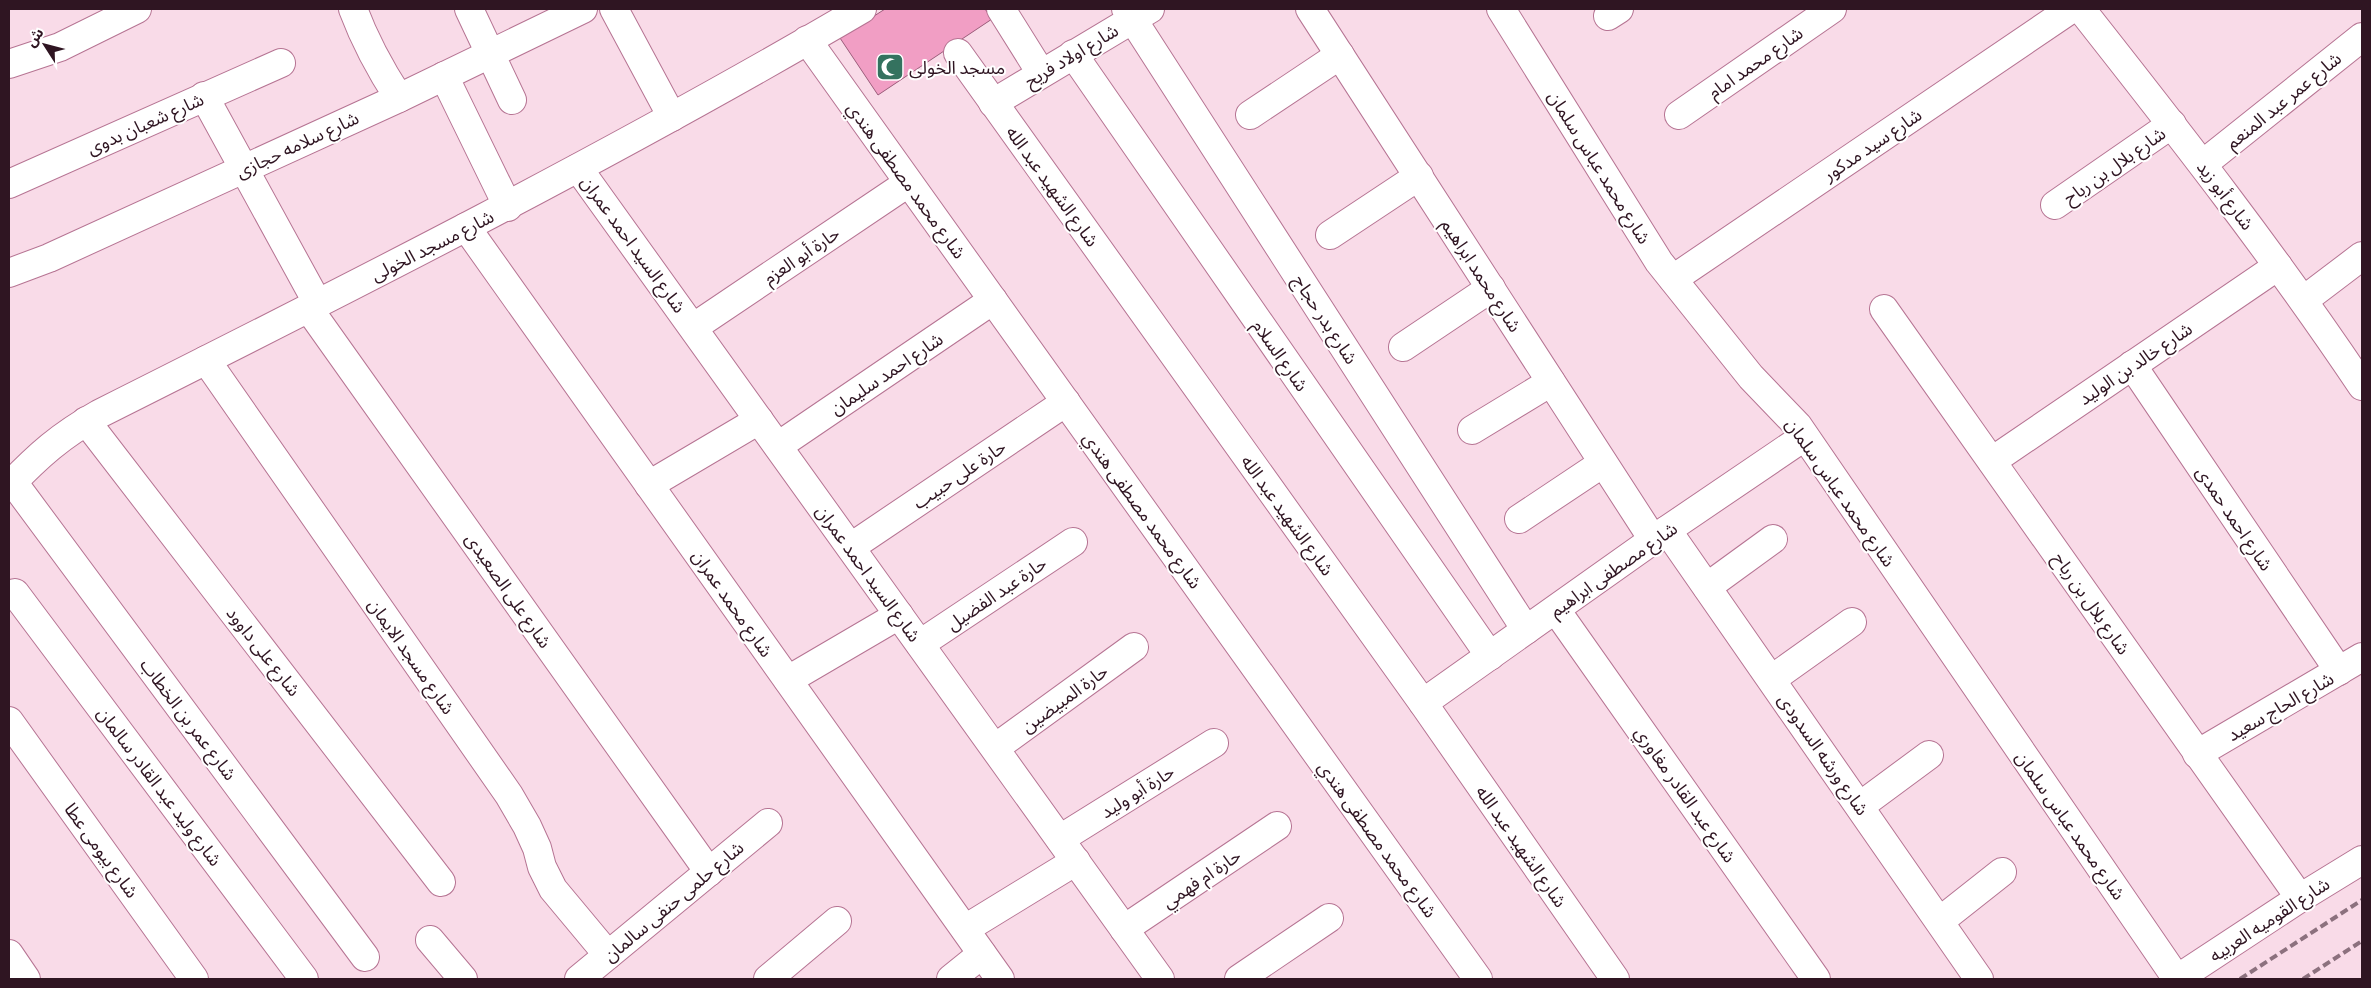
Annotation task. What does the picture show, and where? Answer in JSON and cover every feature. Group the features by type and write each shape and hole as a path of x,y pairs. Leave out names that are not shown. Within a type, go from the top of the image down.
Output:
{"street":[{"path":"9,64 60,47 137,9"},
{"path":"353,9 363,36 399,98"},
{"path":"469,9 512,100"},
{"name":"شارع سلامه حجازى","path":"9,273 49,258 399,98 490,54 554,15 583,9"},
{"path":"614,9 672,117"},
{"path":"1001,9 1041,73"},
{"name":"شارع محمد ابراهيم","path":"1310,9 1603,463 1661,536"},
{"name":"شارع محمد عباس سلمان","path":"1502,9 1659,262 1751,376 1798,426 2177,979"},
{"name":"شارع محمد امام","path":"1679,115 1832,9"},
{"name":"شارع سيد مدكور","path":"1672,279 2071,9"},
{"name":"شارع أبو زيد","path":"2081,9 2203,164 2304,300 2362,386"},
{"name":"شارع مسجد الخولى","path":"11,484 25,468 60,438 86,421 508,207 808,40 854,11"},
{"name":"شارع اولاد فريح","path":"993,102 1073,54 1136,12"},
{"name":"شارع بدر حجاج","path":"1136,12 1526,630"},
{"name":"شارع عمر عبد المنعم","path":"2203,164 2362,37"},
{"name":"شارع محمد مصطفى هندي","path":"808,40 908,183 1478,979"},
{"name":"شارع الشهيد عبد الله","path":"958,53 1423,703 1615,979"},
{"name":"شارع السلام","path":"1073,54 1490,656"},
{"path":"1250,115 1340,55"},
{"name":"شارع شعبان بدوى","path":"9,184 282,62"},
{"path":"444,76 508,207"},
{"name":"شارع على الصعيدى","path":"204,96 244,169 313,306 709,872"},
{"name":"شارع بلال بن رباح","path":"2056,205 2172,124"},
{"name":"شارع السيد احمد عمران","path":"578,168 694,327 1160,979"},
{"path":"1330,236 1418,176"},
{"name":"حارة أبو العزم","path":"694,327 908,183"},
{"name":"شارع محمد عمران","path":"466,227 1000,979"},
{"path":"2304,300 2362,256"},
{"name":"شارع خالد بن الوليد","path":"1992,461 2278,266"},
{"path":"1402,347 1491,288"},
{"name":"شارع احمد سليمان","path":"778,446 993,300"},
{"name":"شارع بلال بن رباح","path":"1884,309 2300,898"},
{"name":"شارع مسجد الايمان","path":"206,360 509,796 527,826 537,848 542,867 553,888 608,955"},
{"name":"شارع احمد حمدى","path":"2132,365 2339,671"},
{"path":"1472,430 1551,382"},
{"name":"حارة على حبيب","path":"851,547 1066,402"},
{"path":"649,486 760,420"},
{"name":"شارع على داوود","path":"86,421 441,882"},
{"name":"شارع مصطفى ابراهيم","path":"1423,703 1804,436"},
{"path":"1519,519 1603,463"},
{"name":"شارع عمر بن الخطاب","path":"11,484 365,957"},
{"name":"شارع ورشه السدودى","path":"1661,536 1707,587 1979,979"},
{"path":"1707,587 1773,538"},
{"name":"حارة عبد الفضيل","path":"920,644 1073,542"},
{"name":"شارع وليد عبد القادر سالمان","path":"15,593 304,979"},
{"name":"شارع عبد القادر مغاوري","path":"1556,610 1816,979"},
{"path":"788,680 899,615"},
{"path":"1772,679 1852,622"},
{"name":"حارة المبيضين","path":"994,748 1134,647"},
{"name":"شارع الحاج سعيد","path":"2198,754 2362,657"},
{"name":"شارع بيومى عطا","path":"9,721 194,979"},
{"name":"حارة أبو وليد","path":"1060,839 1214,743"},
{"path":"1860,806 1929,755"},
{"name":"شارع حلمى حنفى سالمان","path":"579,979 768,823"},
{"name":"حارة ام فهمي","path":"1124,929 1277,826"},
{"name":"شارع القوميه العربيه","path":"2177,979 2300,898 2362,860"},
{"path":"965,929 1076,861"},
{"path":"1940,921 2002,872"},
{"path":"1239,979 1329,918"},
{"path":"768,979 837,921"},
{"path":"430,940 463,979"},
{"path":"9,954 26,979"},
{"path":"951,979 982,954"}],"building":[{"name":"مسجد الخولى","path":"885,9 985,9 992,19 878,95 840,38"}],"railway":[{"path":"2240,979 2362,900"},
{"path":"2303,979 2362,941"}],"place":[{"name":"مسجد الخولى","path":"890,67"}]}
